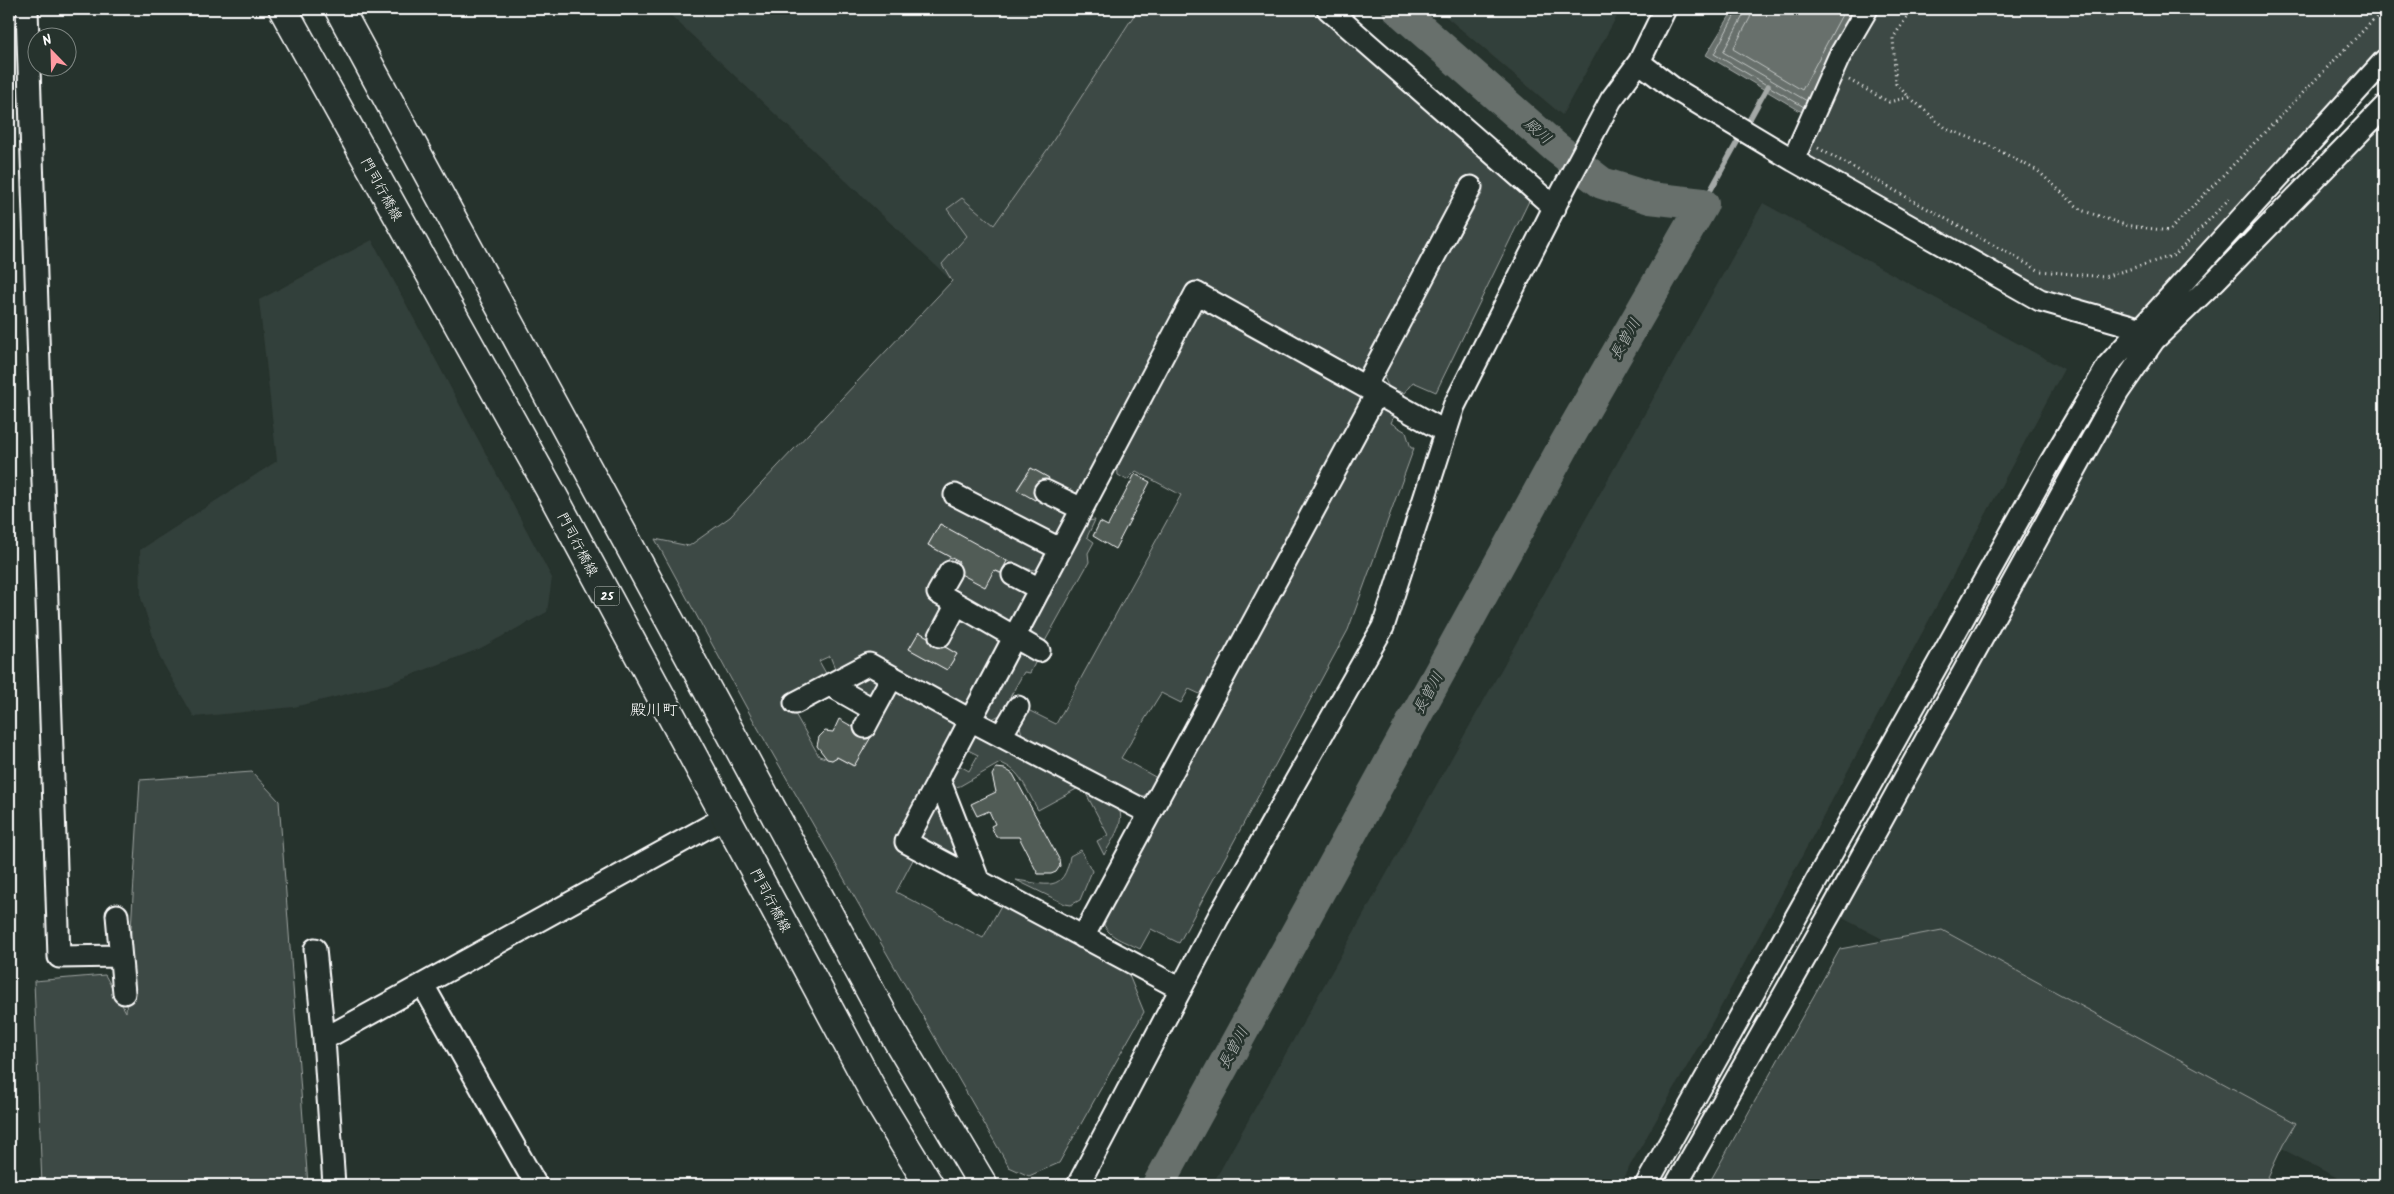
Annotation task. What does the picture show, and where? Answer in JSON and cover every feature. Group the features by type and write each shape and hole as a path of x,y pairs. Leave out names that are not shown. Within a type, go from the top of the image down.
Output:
{"main road":[{"name":"門司行橋線","path":"283,9 544,480 880,1104 929,1185"},
{"path":"339,9 893,1033 983,1185"}],"street":[{"path":"27,9 59,957 120,956"},
{"path":"1328,9 1557,202"},
{"path":"1078,1185 1218,918 1383,627 1454,406 1611,100 1639,62 1665,9"},
{"path":"1793,160 1833,71 1867,9"},
{"path":"1676,1185 1832,912 2118,392 2146,334 2385,60"},
{"path":"1639,62 1673,88 1793,160 2040,300 2146,334"},
{"path":"1646,1185 2049,465 2109,364 2216,280 2385,106"},
{"path":"1083,937 1371,390 1471,187"},
{"path":"1181,989 906,842 1196,293 1446,432"},
{"path":"1045,491 1082,509"},
{"path":"955,495 1060,549"},
{"path":"950,572 938,593 1039,651"},
{"path":"1014,575 1040,589"},
{"path":"940,636 957,604"},
{"path":"795,703 869,664 970,720 1149,813"},
{"path":"830,685 870,719 892,677"},
{"path":"1001,736 1018,707"},
{"path":"939,779 979,882"},
{"path":"324,1039 726,817"},
{"path":"117,915 124,994"},
{"path":"315,948 324,1039 334,1185"},
{"path":"423,984 536,1185"}],"path":[{"path":"1912,9 1893,38 1896,84 1909,98 1948,129 1986,144 2038,171 2081,210 2125,225 2168,231 2384,9"},
{"path":"1833,71 1889,102 1909,98"},
{"path":"1802,139 2040,271 2104,277 2175,255 2236,192"}],"shaded area":[{"path":"664,9 1187,9 952,281"},
{"path":"1138,9 1312,9 1529,201 1436,392 1413,382 1404,393 1389,388 1382,373 1483,192 1477,181 1463,179 1360,370 1193,281 1085,493 1074,497 1045,484 1049,478 1031,468 1017,489 1035,500 1038,495 1067,512 1068,522 1059,533 1039,547 1045,556 1038,570 1029,569 1003,559 940,524 928,545 950,557 928,596 939,605 943,612 932,639 919,632 909,649 947,670 957,654 943,645 961,621 967,622 1000,641 1000,648 968,703 957,704 869,657 836,671 830,656 819,661 828,677 786,698 819,756 832,760 837,757 853,766 871,737 867,735 897,683 956,720 956,730 899,839 916,854 896,892 983,938 1004,900 1126,968 1144,1012 1059,1163 1029,1176 1009,1167 751,716 655,539 689,546 730,517 952,281 942,264 967,236 947,209 962,198 994,225 1047,150"},
{"path":"1437,9 1621,9 1562,115"},
{"path":"1867,9 2385,9 2385,68 2139,328 2040,300 1793,160"},
{"path":"2385,106 2385,1185 2351,1185 1831,912 2118,392"},
{"path":"1763,203 2064,369 1717,1014 1619,1185 1212,1185"},
{"path":"372,240 552,578 547,612 479,649 388,684 294,707 194,717 160,658 141,598 140,550 277,461 259,300"},
{"path":"1207,309 1361,393 1362,399 1202,695 1189,689 1181,703 1161,693 1121,758 1157,778 1150,792 1144,796 1135,797 1023,738 1019,723 1026,709 1056,724 1181,495 1136,471 1127,480 1118,475 1117,458 1195,317"},
{"path":"1380,405 1397,409 1391,423 1406,432 1411,448 1414,448 1348,630 1179,943 1151,929 1140,949 1110,933 1103,922 1102,915"},
{"path":"1095,520 1087,537 1094,542 1088,553 1089,562 1044,643 1034,638 1029,626 1085,521"},
{"path":"994,570 1026,589 1028,599 1011,622 1004,624 952,590 961,574"},
{"path":"1027,654 1037,659 1030,673 1024,672 1000,715 992,719 985,713 1011,659 1017,655"},
{"path":"862,674 885,680 873,698 847,689"},
{"path":"980,733 986,734 1116,804 1120,810 1120,823 1104,855 1097,841 1108,835 1082,786 1038,810 1018,776 1013,770 1000,763 955,787 950,782 950,776 955,763 969,771 978,755 964,748 970,738"},
{"path":"252,772 279,801 308,1185 42,1185 34,981 105,975 126,1012 140,780"},
{"path":"938,806 942,811 959,851 954,857 922,844 918,834 933,807"},
{"path":"1081,850 1092,871 1080,900 1071,905 1065,904 1016,880 1052,884 1063,876 1070,856"},
{"path":"1942,930 2296,1123 2268,1177 2283,1185 1708,1185 1840,949"}],"water":[{"path":"1734,9 1867,9 1812,118 1706,55"}],"building":[{"path":"1031,468 1049,478 1035,500 1017,490"},
{"path":"1135,474 1150,482 1115,549 1093,536 1100,522 1108,526"},
{"path":"940,524 1007,561 1001,573 994,570 985,587 955,571 959,562 928,545"},
{"path":"919,632 957,654 947,670 909,649"},
{"path":"839,719 871,737 854,766 837,757 832,760 827,759 817,746 819,737 825,731 833,732"},
{"path":"996,768 1005,769 1013,774 1059,859 1060,866 1056,872 1038,874 1019,837 996,837 991,826 995,824 989,811 977,816 971,804 996,792 992,775"}],"waterway":[{"name":"長曽川","path":"1158,1185 1565,444 1703,204 1650,198 1602,183 1555,147 1398,9"},
{"path":"1703,204 1768,86"}],"district":[{"name":"殿川町","path":"654,709"}],"water label":[{"name":"殿川","path":"1538,131"}]}
